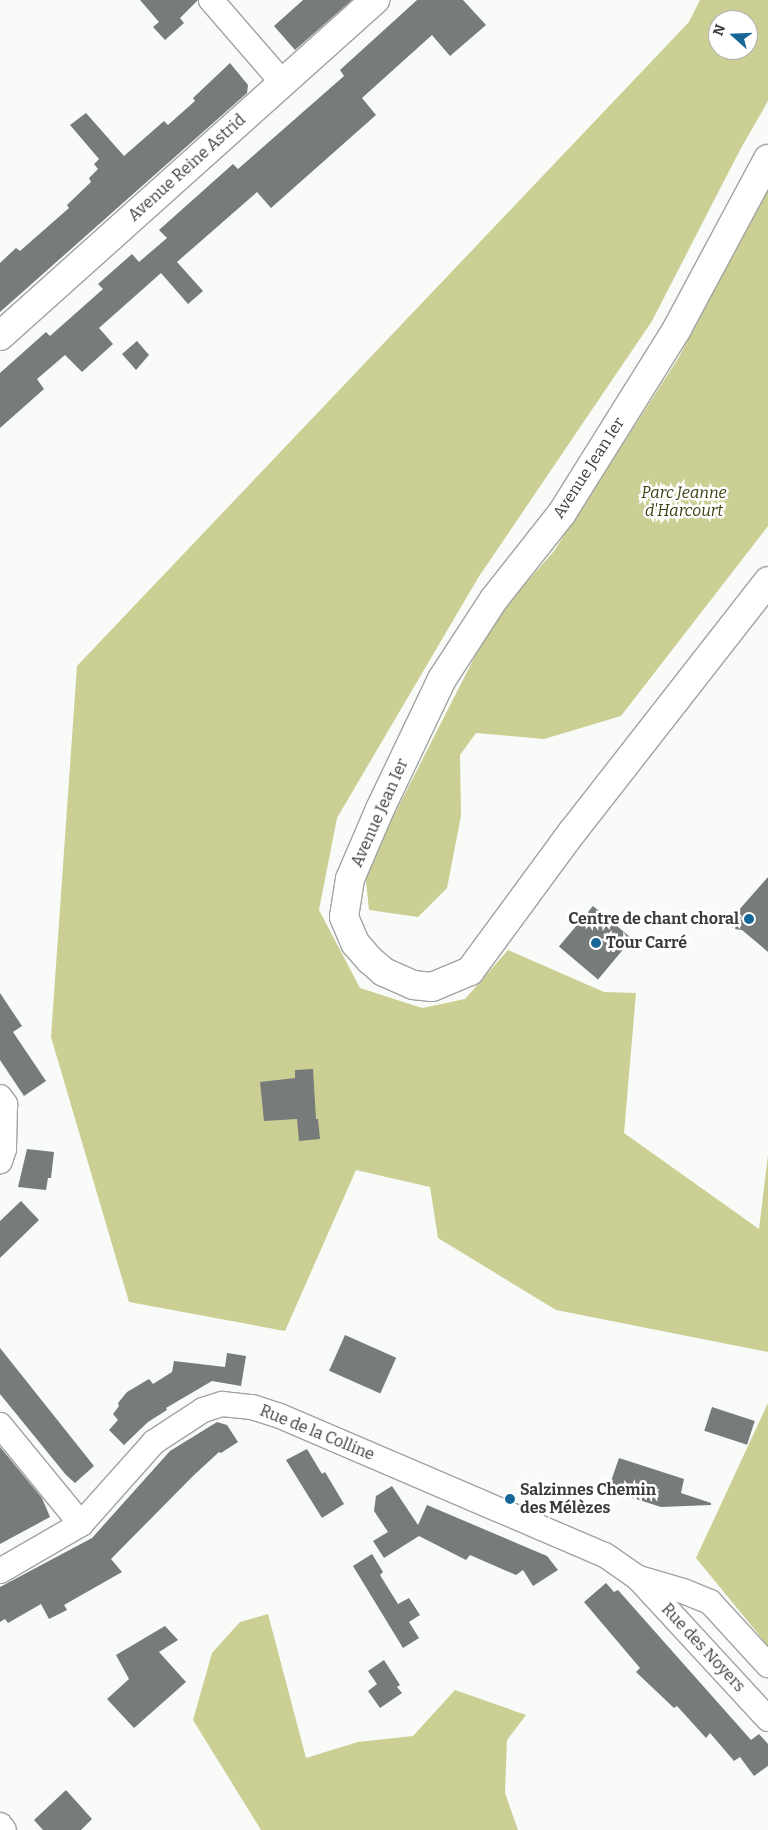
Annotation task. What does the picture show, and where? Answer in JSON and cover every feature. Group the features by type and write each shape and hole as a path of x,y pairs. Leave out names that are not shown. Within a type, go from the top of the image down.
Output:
{"main road":[{"name":"Avenue Reine Astrid","path":"0,336 375,0"},
{"name":"Avenue Jean Ier","path":"768,159 678,329 562,513 494,598 442,680 380,809 350,879 344,917 355,942 370,960 384,972 413,985 432,986 470,971 573,831 768,581"}],"street":[{"path":"211,0 283,83"},
{"path":"0,1097 5,1104 4,1149 0,1161"},
{"name":"Rue de la Colline","path":"0,1571 81,1524 154,1442 203,1410 222,1404 252,1407 289,1420 605,1555 638,1578"},
{"path":"0,1425 81,1524"},
{"path":"638,1578 683,1591 710,1602 768,1665"},
{"name":"Rue des Noyers","path":"638,1578 768,1718"},
{"path":"0,1825 4,1830"}],"green space":[{"path":"700,0 768,0 768,101 740,150 652,321 478,578 337,818 319,910 360,988 422,1008 465,999 508,950 604,992 636,993 624,1133 759,1229 768,1155 768,1352 556,1310 438,1238 430,1187 356,1170 285,1331 129,1302 51,1037 77,666 689,22"},
{"name":"Parc Jeanne d'Harcourt","path":"768,190 768,526 621,716 544,739 476,733 460,755 461,816 447,888 418,917 369,910 365,872 493,621 554,551 679,357"},
{"path":"768,1403 768,1646 696,1558"},
{"path":"268,1614 306,1758 358,1742 413,1736 455,1690 526,1715 507,1740 505,1793 518,1830 261,1830 193,1720 212,1653 240,1622"}],"building":[{"path":"140,0 198,0 180,18 184,23 165,40 153,27 159,22"},
{"path":"303,0 352,0 295,50 274,26"},
{"path":"417,0 463,0 486,25 450,56 432,35 362,98 376,115 271,208 257,192 177,262 203,291 188,304 161,273 99,328 113,344 82,372 65,355 37,379 44,389 0,428 0,373 46,332 50,336 103,289 98,284 132,254 139,262 167,238 159,230 233,164 238,169 344,76 340,70"},
{"path":"230,63 248,85 247,93 0,312 0,263 16,248 20,251 69,208 67,205 91,182 89,178 98,169 94,164 99,159 70,125 86,113 124,156 164,121 168,125 195,101 193,98"},
{"path":"137,341 149,355 136,370 122,354"},
{"name":"Centre de chant choral","path":"768,877 768,952 742,930 734,929 729,924 730,913 738,911"},
{"name":"Tour Carré","path":"593,906 632,939 598,979 559,947"},
{"path":"0,993 22,1026 13,1032 46,1081 24,1096 0,1060"},
{"path":"313,1069 316,1119 318,1119 320,1139 299,1141 297,1119 264,1121 260,1082 295,1078 295,1070"},
{"path":"27,1149 54,1152 51,1178 48,1178 46,1190 18,1187"},
{"path":"21,1201 39,1220 0,1258 0,1221"},
{"path":"345,1335 396,1358 380,1393 329,1371"},
{"path":"0,1348 94,1466 75,1483 66,1475 0,1394"},
{"path":"227,1353 246,1356 241,1386 212,1381 166,1408 167,1410 148,1422 124,1445 109,1430 118,1420 113,1414 119,1406 118,1403 127,1392 149,1379 153,1384 172,1372 174,1361 225,1367"},
{"path":"712,1407 755,1421 747,1445 704,1431"},
{"path":"217,1422 227,1425 238,1442 221,1453 219,1452 111,1559 122,1572 64,1605 67,1610 49,1619 41,1604 8,1623 5,1619 0,1622 0,1587 92,1538 170,1451"},
{"path":"0,1447 42,1498 50,1517 0,1544"},
{"path":"307,1449 322,1474 325,1472 344,1504 322,1518 286,1460"},
{"path":"619,1458 684,1479 681,1493 711,1503 711,1505 661,1507 608,1490"},
{"path":"392,1486 418,1525 427,1505 547,1556 558,1570 533,1586 523,1570 516,1575 470,1555 466,1560 419,1536 384,1558 373,1541 388,1532 374,1511 376,1496"},
{"path":"372,1554 383,1572 380,1575 398,1604 409,1598 420,1615 409,1622 419,1638 403,1648 353,1566"},
{"path":"606,1583 614,1592 618,1590 751,1740 759,1734 768,1744 768,1766 754,1776 740,1757 734,1761 710,1733 706,1738 677,1706 674,1708 636,1672 640,1668 584,1602"},
{"path":"165,1626 178,1640 159,1652 186,1682 134,1728 107,1699 129,1679 116,1655"},
{"path":"384,1660 400,1685 397,1687 402,1693 380,1708 368,1691 377,1684 368,1671"},
{"path":"66,1790 92,1819 81,1830 43,1830 34,1820"}],"place":[{"name":"Centre de chant choral","path":"749,919"},
{"name":"Tour Carré","path":"596,943"},
{"name":"Salzinnes Chemin des Mélèzes","path":"510,1499"}]}
